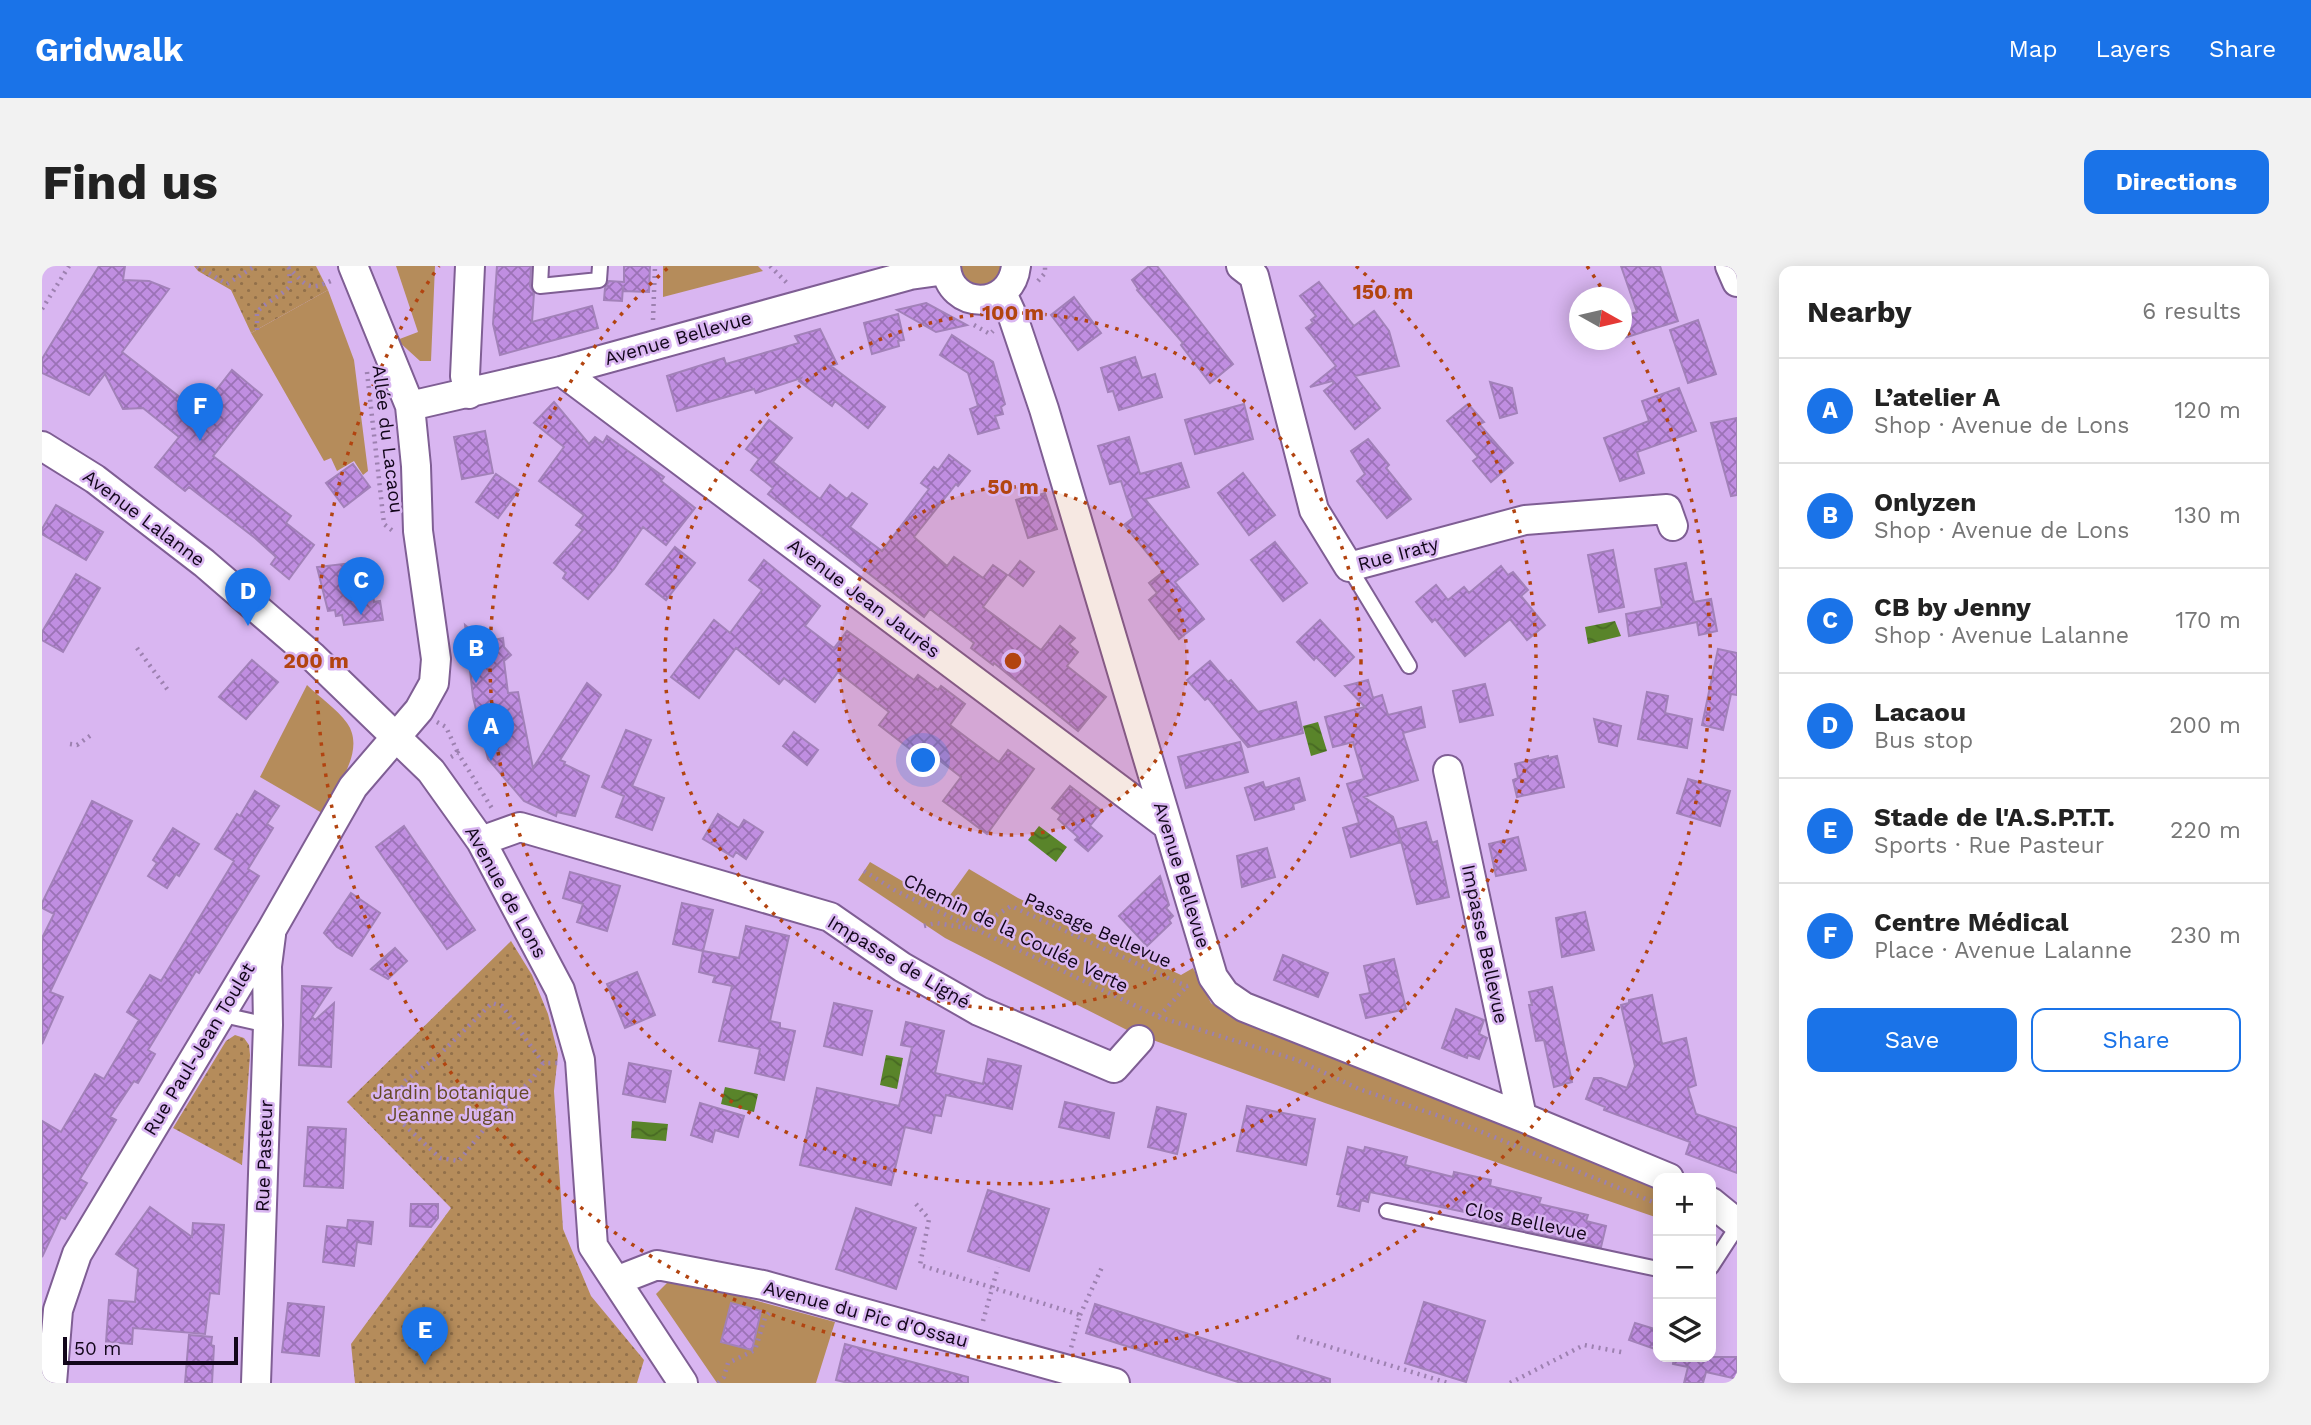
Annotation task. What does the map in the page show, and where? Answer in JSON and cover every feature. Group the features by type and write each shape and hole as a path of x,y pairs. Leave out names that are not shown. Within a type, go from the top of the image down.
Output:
{"street":[{"path":"469,394 465,376 470,266"},
{"path":"946,268 957,291 967,298 979,300 991,299 1002,293 1013,278 1016,266"},
{"name":"Rue Iraty","path":"1241,266 1254,276 1314,510 1349,567 1525,520 1667,509 1673,526"},
{"path":"1730,266 1737,282"},
{"name":"Avenue Bellevue","path":"410,407 561,371 872,285 946,268"},
{"path":"339,273 410,407 416,466 418,531 436,659 434,683 419,710 397,736"},
{"name":"Avenue Bellevue","path":"1002,293 1013,317 1044,409 1167,825 1200,982 1244,1007 1657,1173"},
{"name":"Avenue Jean Jaurès","path":"561,371 1167,825"},
{"name":"Avenue Lalanne","path":"42,446 95,479 204,563 312,656 397,736"},
{"name":"Avenue de Lons","path":"397,736 431,771 481,841 560,989 580,1060 593,1246 683,1383"},
{"name":"Rue Paul-Jean Toulet","path":"52,1383 58,1310 77,1254 272,929 353,787 397,736"},
{"name":"Impasse Bellevue","path":"1448,771 1522,1117"},
{"name":"Impasse de Ligné","path":"481,841 520,827 831,917 902,967 979,1011 1114,1068 1139,1040"},
{"name":"Rue Pasteur","path":"256,1383 268,1025 267,966 272,929"},
{"path":"1716,1206 1737,1225"},
{"name":"Avenue du Pic d'Ossau","path":"616,1282 657,1265 783,1291 1115,1383"}],"lane":[{"path":"541,266 540,286 599,279 600,266"},
{"path":"1349,567 1409,666"},
{"path":"219,1014 268,1025"},
{"name":"Clos Bellevue","path":"1387,1211 1653,1268"},
{"path":"1716,1259 1737,1225"}],"path":[{"path":"42,309 69,266"},
{"path":"197,266 227,284 255,266"},
{"path":"652,346 655,266"},
{"path":"288,267 305,285 317,288 339,273"},
{"path":"257,330 257,312 267,302 280,297 290,286 288,267"},
{"path":"338,291 339,273"},
{"name":"Allée du Lacaou","path":"366,362 384,524 395,533"},
{"path":"137,648 170,693"},
{"path":"419,710 446,727 458,752"},
{"path":"70,744 77,745 94,733"},
{"name":"Chemin de la Coulée Verte","path":"864,871 895,891 1159,1017 1297,1060 1359,1089 1457,1122 1653,1202"},
{"name":"Passage Bellevue","path":"974,929 1011,906 1200,982"},
{"path":"924,926 936,923 974,929"},
{"path":"1159,1017 1200,982"},
{"path":"543,1063 533,1078 489,1124 459,1161 440,1158 399,1120 398,1097 405,1081 438,1056 492,1003 502,1006 543,1063 580,1060"},
{"path":"916,1204 929,1219 920,1265 1080,1315"},
{"path":"1066,1369 1080,1315 1103,1265"},
{"path":"977,1344 998,1268"},
{"path":"718,1383 724,1377 728,1363 755,1350 765,1318 776,1306 783,1291"},
{"path":"1297,1337 1448,1383"},
{"path":"1510,1383 1584,1345 1626,1353"}],"green space":[{"path":"194,266 316,266 328,290 251,333 231,290"},
{"path":"396,266 435,266 431,361 420,361 397,340 418,332"},
{"path":"663,266 758,266 763,271 663,297"},
{"path":"954,266 1002,266 993,281 979,286 967,285"},
{"path":"328,290 354,360 368,471 363,475 354,461 337,471 331,458 324,461 251,333"},
{"path":"307,685 343,718 352,734 353,746 347,770 322,813 260,777"},
{"path":"870,862 943,905 969,869 1018,898 1181,975 1193,968 1211,1003 1222,1011 1616,1168 1653,1186 1653,1216 1325,1103 1131,1032 945,938 858,880"},
{"name":"Jardin botanique Jeanne Jugan","path":"511,941 532,975 548,1014 558,1054 554,1091 563,1229 591,1296 644,1360 637,1383 355,1383 351,1344 451,1208 347,1102"},
{"path":"235,1035 244,1038 249,1045 250,1055 242,1165 173,1128 226,1041"},
{"path":"672,1278 835,1322 816,1383 717,1383 656,1294"}],"water":[{"path":"1615,621 1621,636 1588,644 1585,627"},
{"path":"1318,722 1327,751 1311,756 1303,726"},
{"path":"1039,826 1067,847 1056,862 1028,840"},
{"path":"886,1055 903,1058 897,1089 880,1085"},
{"path":"725,1087 758,1094 754,1112 721,1104"},
{"path":"632,1121 668,1124 666,1141 631,1138"}],"building":[{"path":"99,266 125,266 123,280 149,281 169,289 122,352 199,412 232,370 262,395 213,456 291,516 286,523 314,545 289,579 271,564 276,557 255,538 189,487 185,491 155,467 179,437 143,408 123,409 105,374 89,395 42,373 42,359"},
{"path":"497,266 531,266 530,286 534,293 532,322 592,306 598,328 500,355 493,324"},
{"path":"624,266 650,266 649,292 623,291 623,286 622,301 604,300 609,281 624,282"},
{"path":"1149,266 1157,266 1233,364 1210,383 1181,345 1183,343 1137,290 1132,280"},
{"path":"1621,266 1660,266 1678,321 1632,336 1632,314 1637,312 1632,287 1628,287"},
{"path":"1319,282 1354,326 1374,311 1389,331 1399,366 1355,376 1380,408 1355,429 1324,391 1334,383 1332,381 1310,387 1336,366 1306,328 1313,323 1311,320 1316,316 1300,296"},
{"path":"1074,297 1101,333 1078,350 1051,315"},
{"path":"926,303 967,325 936,332 897,310"},
{"path":"898,314 904,340 898,341 899,346 872,354 864,323"},
{"path":"1698,320 1716,374 1688,383 1670,330"},
{"path":"820,329 837,364 831,366 885,407 868,428 835,401 832,406 799,381 801,378 756,393 754,389 677,411 667,376 724,358 726,364 799,343 795,336"},
{"path":"952,335 993,362 1005,404 1001,407 1003,414 995,416 999,428 978,434 970,409 978,406 968,373 940,355"},
{"path":"1135,357 1142,378 1155,374 1162,397 1119,410 1113,391 1108,392 1101,368"},
{"path":"1490,382 1512,388 1517,413 1500,418"},
{"path":"1679,388 1696,431 1637,452 1644,473 1620,481 1604,438 1649,421 1642,401"},
{"path":"554,402 589,444 595,437 603,443 607,436 664,477 661,481 695,508 666,545 643,527 614,569 588,599 563,578 566,573 554,563 583,530 576,525 584,515 539,481 564,447 534,423"},
{"path":"1244,404 1253,439 1195,454 1185,420"},
{"path":"1468,404 1484,422 1479,424 1513,463 1491,482 1473,461 1478,457 1447,421"},
{"path":"1737,418 1737,495 1731,496 1711,423"},
{"path":"769,420 792,438 773,462 820,499 830,485 847,499 852,493 867,504 850,527 882,551 929,489 921,483 934,467 938,470 949,455 970,471 958,486 956,484 914,537 947,566 954,557 983,578 993,565 1007,575 983,607 1041,650 1060,626 1075,638 1069,644 1078,652 1067,666 1106,697 1078,731 994,663 993,665 971,648 974,643 930,609 924,617 768,494 773,488 751,470 759,459 746,449"},
{"path":"485,431 493,473 462,479 454,437"},
{"path":"1129,437 1140,474 1181,463 1189,487 1145,499 1198,564 1175,582 1204,619 1179,639 1149,600 1157,593 1149,583 1163,572 1124,525 1133,518 1121,481 1110,484 1098,446"},
{"path":"1368,439 1389,465 1386,468 1411,499 1387,518 1357,481 1365,474 1351,451"},
{"path":"353,464 370,487 344,507 326,483"},
{"path":"1243,473 1275,515 1249,535 1218,493"},
{"path":"496,474 519,490 498,518 476,502"},
{"path":"1045,493 1057,529 1028,538 1016,500"},
{"path":"56,505 103,532 86,560 42,534 42,529"},
{"path":"1275,542 1307,583 1283,601 1251,560"},
{"path":"675,547 695,563 666,600 646,584"},
{"path":"1613,550 1624,607 1599,612 1588,555"},
{"path":"764,560 820,606 805,626 834,648 847,631 914,680 918,675 938,690 941,686 965,704 950,725 999,762 1008,750 1034,769 987,834 943,801 961,777 930,753 924,760 879,725 889,712 838,672 815,702 784,678 779,684 736,648 699,698 671,677 714,620 730,633 762,590 749,580"},
{"path":"369,561 374,602 380,601 383,620 344,625 342,615 336,616 335,610 328,611 317,567"},
{"path":"1020,561 1034,572 1023,586 1009,575"},
{"path":"1686,563 1694,602 1711,599 1717,631 1699,635 1697,622 1629,636 1626,614 1662,607 1655,569"},
{"path":"1501,566 1508,575 1513,572 1528,590 1521,596 1545,625 1527,640 1510,619 1465,656 1435,619 1432,622 1416,602 1436,585 1448,600 1464,587 1469,593"},
{"path":"76,574 100,588 63,652 42,640 42,632"},
{"path":"1320,620 1354,657 1335,676 1297,642"},
{"path":"465,625 485,642 503,638 504,647 511,655 504,661 508,693 518,692 533,768 587,683 601,695 560,760 589,776 575,816 557,812 556,816 524,801 488,759 473,697"},
{"path":"1718,649 1737,653 1737,695 1731,694 1723,730 1702,725"},
{"path":"252,660 278,682 246,719 219,697"},
{"path":"1210,661 1228,682 1231,680 1258,712 1296,702 1303,733 1248,747 1208,698 1205,700 1187,680"},
{"path":"1368,680 1373,698 1382,695 1388,715 1421,707 1425,727 1403,733 1418,780 1364,797 1393,817 1401,842 1351,857 1343,828 1359,823 1347,784 1364,779 1353,742 1333,747 1325,717 1365,707 1345,686"},
{"path":"1485,684 1493,715 1460,722 1453,691"},
{"path":"1647,692 1668,696 1665,713 1692,719 1687,748 1638,739"},
{"path":"1594,719 1621,726 1617,746 1599,742"},
{"path":"626,730 651,740 632,786 664,798 652,830 616,817 624,796 602,787"},
{"path":"794,732 818,750 807,765 783,746"},
{"path":"1240,742 1248,772 1186,788 1178,757"},
{"path":"1557,756 1564,787 1517,797 1513,780 1518,778 1515,764"},
{"path":"1299,778 1305,800 1293,804 1294,809 1255,820 1245,788 1263,782 1265,788"},
{"path":"1688,779 1730,791 1720,826 1677,813"},
{"path":"1070,786 1102,811 1090,826 1102,836 1088,851 1075,840 1078,837 1058,819 1061,815 1052,808"},
{"path":"255,791 279,806 267,824 273,828 248,869 259,876 148,1050 155,1054 138,1083 134,1081 110,1117 116,1120 80,1179 87,1183 65,1219 61,1217 42,1257 42,1121 61,1132 95,1074 104,1079 139,1020 127,1012 150,975 161,981 234,861 215,849"},
{"path":"92,801 132,821 50,992 63,997 42,1044 42,938 54,914 42,908 42,903"},
{"path":"718,814 739,828 744,820 763,832 746,859 736,852 733,857 703,839"},
{"path":"1426,822 1432,843 1437,841 1449,897 1417,904 1398,829"},
{"path":"404,826 475,930 447,949 376,847"},
{"path":"173,828 199,844 179,876 176,874 167,888 148,876 157,863 153,860"},
{"path":"1518,837 1526,870 1496,876 1489,844"},
{"path":"1267,848 1275,877 1242,887 1237,856"},
{"path":"570,872 620,886 607,931 577,922 583,904 563,898"},
{"path":"1160,876 1169,905 1166,908 1173,916 1169,920 1171,923 1147,946 1119,916"},
{"path":"351,893 380,913 352,956 337,947 324,933"},
{"path":"682,903 713,910 703,951 673,944"},
{"path":"1585,912 1594,950 1562,957 1556,918"},
{"path":"746,926 789,936 770,1021 780,1023 780,1028 795,1031 784,1080 755,1073 760,1049 719,1041 732,986 713,982 715,976 699,972 703,951 739,958"},
{"path":"395,948 407,961 388,979 371,969"},
{"path":"1283,955 1328,973 1318,997 1274,980"},
{"path":"1394,959 1406,1009 1366,1018 1360,995 1370,993 1364,966"},
{"path":"637,972 655,1015 625,1028 607,984"},
{"path":"302,986 331,988 312,1017 315,1020 334,1003 331,1067 299,1065"},
{"path":"1552,987 1572,1082 1554,1087 1544,1040 1536,1041 1529,1005 1532,1005 1529,992"},
{"path":"1652,995 1662,1044 1686,1038 1696,1085 1688,1088 1696,1114 1737,1128 1737,1173 1686,1154 1690,1142 1604,1110 1605,1107 1586,1099 1594,1078 1627,1088 1635,1066 1621,1005 1629,1003 1629,1000"},
{"path":"834,1003 872,1011 862,1055 824,1046"},
{"path":"1456,1009 1484,1020 1479,1034 1487,1038 1479,1059 1468,1055 1467,1058 1442,1048"},
{"path":"906,1022 944,1031 935,1073 983,1084 988,1059 1021,1066 1012,1109 946,1095 941,1116 935,1115 931,1133 905,1127 891,1185 800,1165 817,1088 899,1106 912,1047 901,1045"},
{"path":"629,1063 671,1071 665,1102 623,1094"},
{"path":"1065,1102 1114,1113 1109,1138 1059,1127"},
{"path":"700,1103 744,1116 738,1137 715,1130 712,1142 691,1135"},
{"path":"1247,1106 1315,1119 1306,1165 1237,1151"},
{"path":"1157,1107 1186,1114 1177,1154 1148,1147"},
{"path":"308,1127 346,1129 343,1188 304,1186"},
{"path":"1348,1147 1364,1151 1365,1147 1407,1157 1405,1165 1453,1177 1454,1172 1491,1180 1490,1186 1541,1198 1539,1204 1588,1215 1586,1221 1606,1226 1601,1247 1473,1219 1474,1214 1370,1192 1368,1202 1361,1200 1359,1211 1338,1206 1341,1195 1337,1194"},
{"path":"988,1190 1049,1209 1029,1271 968,1251"},
{"path":"411,1204 438,1204 438,1218 431,1227 410,1226"},
{"path":"150,1207 192,1237 193,1223 224,1225 219,1294 210,1293 205,1334 133,1328 132,1344 106,1342 109,1300 135,1302 138,1269 116,1254"},
{"path":"856,1208 916,1228 896,1289 836,1269"},
{"path":"348,1220 373,1222 371,1244 357,1242 354,1266 323,1262 327,1226 347,1228"},
{"path":"1424,1302 1485,1321 1466,1382 1405,1363"},
{"path":"288,1303 324,1307 319,1356 282,1352"},
{"path":"731,1303 761,1311 752,1350 721,1342"},
{"path":"1095,1304 1330,1379 1330,1383 1241,1383 1086,1333"},
{"path":"1635,1323 1653,1328 1653,1348 1629,1340"},
{"path":"189,1335 212,1337 212,1383 185,1383"},
{"path":"845,1344 968,1377 968,1383 848,1383 836,1380"},
{"path":"1716,1357 1737,1357 1737,1379 1706,1372 1703,1383 1684,1383 1688,1367 1673,1364 1716,1362"}],"place":[{"name":"Centre Médical","path":"200,441"},
{"name":"CB by Jenny","path":"361,615"},
{"name":"Lacaou","path":"248,626"},
{"name":"Onlyzen","path":"476,683"},
{"name":"L’atelier A","path":"491,761"},
{"name":"Stade de l'A.S.P.T.T.","path":"425,1365"}]}
